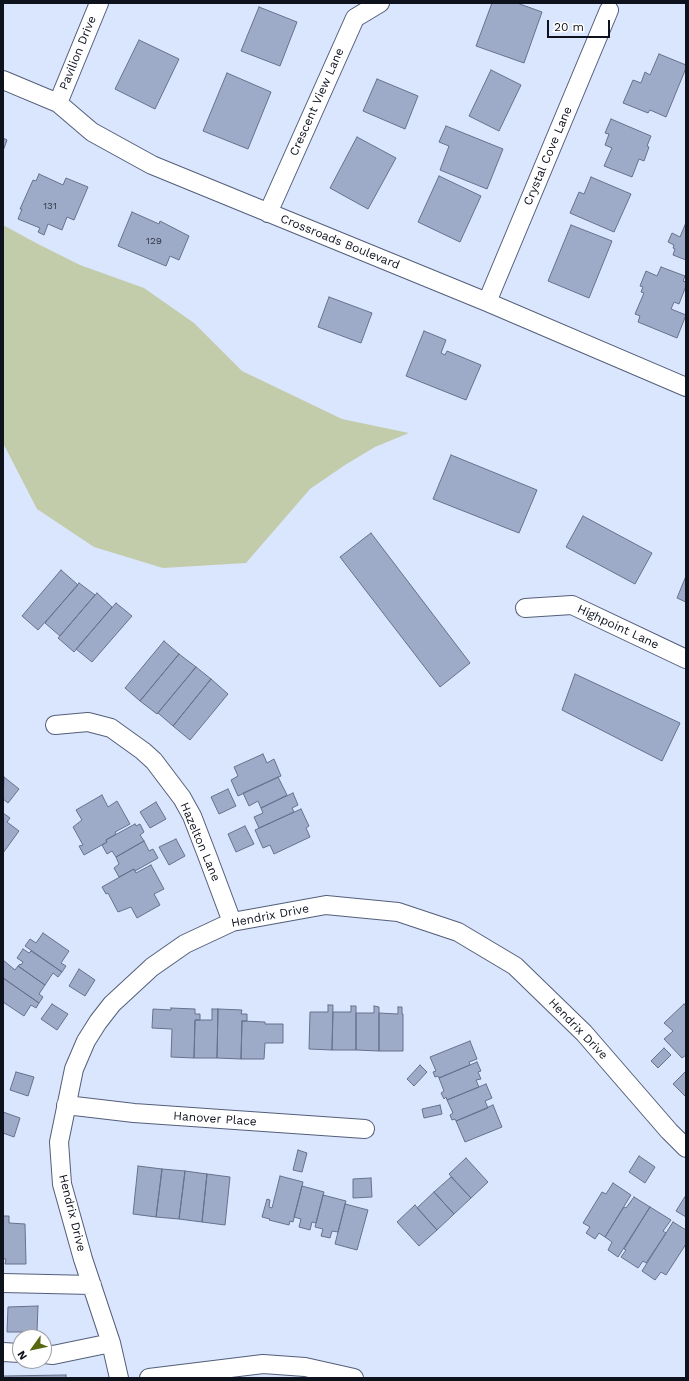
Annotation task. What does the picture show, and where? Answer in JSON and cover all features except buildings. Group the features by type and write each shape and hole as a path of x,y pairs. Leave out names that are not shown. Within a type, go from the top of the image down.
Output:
{"street":[{"name":"Pavilion Drive","path":"58,103 99,3"},
{"name":"Crescent View Lane","path":"268,213 354,18 380,3"},
{"name":"Crystal Cove Lane","path":"487,302 609,10"},
{"name":"Crossroads Boulevard","path":"3,80 58,103 92,132 152,165 487,302 686,387"},
{"name":"Highpoint Lane","path":"524,608 572,605 686,659"},
{"name":"Hazelton Lane","path":"55,725 88,722 111,728 143,751 154,761 182,798 192,816 208,855 232,922"},
{"name":"Hendrix Drive","path":"119,1378 110,1343 62,1184 59,1142 74,1069 86,1041 112,1004 152,967 184,944 232,922 326,905 398,912 458,932 515,966 584,1033 669,1131 686,1148"},
{"name":"Hanover Place","path":"66,1105 134,1113 365,1129"},
{"path":"3,1283 92,1285"},
{"path":"52,1355 110,1343"},
{"path":"149,1378 263,1364 305,1367 354,1378"}],"green space":[{"path":"3,225 80,265 144,288 194,323 242,371 342,419 409,433 375,447 310,489 246,563 163,568 94,547 37,509 3,443"}]}
